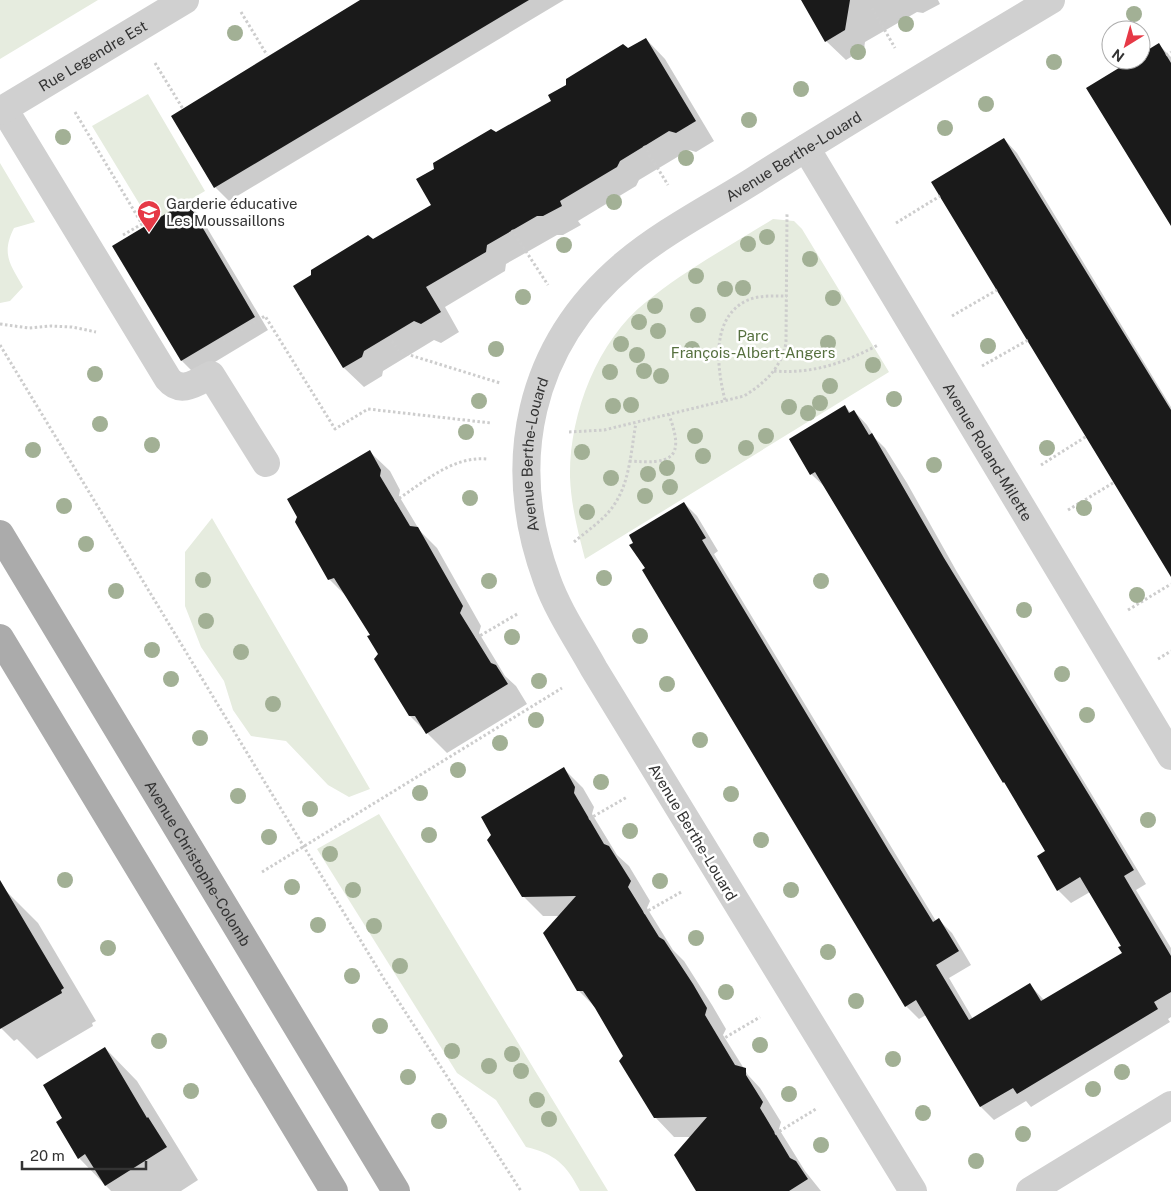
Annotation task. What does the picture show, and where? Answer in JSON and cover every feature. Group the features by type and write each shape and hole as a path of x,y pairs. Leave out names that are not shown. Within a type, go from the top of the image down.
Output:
{"main road":[{"name":"Avenue Christophe-Colomb","path":"0,534 396,1191"},
{"path":"0,638 334,1191"}],"street":[{"name":"Rue Legendre Est","path":"2,110 185,0"},
{"name":"Avenue Berthe-Louard","path":"913,1191 594,669 548,583 534,535 527,492 526,450 534,404 556,350 590,298 640,253 806,148 1051,0"},
{"path":"2,110 168,379 176,386 187,387 211,375 266,463"},
{"name":"Avenue Roland-Milette","path":"806,148 1171,756"},
{"path":"1030,1191 1171,1105"}],"path":[{"path":"872,8 895,48"},
{"path":"241,12 267,55"},
{"path":"1166,55 1171,52"},
{"path":"156,63 182,109"},
{"path":"75,112 143,226 120,237"},
{"path":"644,146 668,184"},
{"path":"896,222 940,196"},
{"path":"569,432 604,430 744,396 759,386 774,371 784,354 786,343 787,214"},
{"path":"512,230 548,285"},
{"path":"952,316 996,290"},
{"path":"725,400 718,352 728,318 738,307 749,300 787,296"},
{"path":"215,345 265,316 336,429 368,409 491,423"},
{"path":"0,324 30,328 72,327 147,344"},
{"path":"724,327 729,329"},
{"path":"389,337 400,352 500,383"},
{"path":"982,366 1028,340"},
{"path":"0,345 384,979 521,1191"},
{"path":"774,371 807,372 830,367 878,345"},
{"path":"629,461 656,463 665,460 672,454 676,448 676,439 669,415"},
{"path":"574,542 597,524 614,504 626,477 636,422"},
{"path":"1041,464 1086,436"},
{"path":"395,501 449,466 466,460 487,459"},
{"path":"1068,510 1113,483"},
{"path":"1128,610 1171,584"},
{"path":"476,638 519,613"},
{"path":"1158,659 1171,651"},
{"path":"262,872 562,688"},
{"path":"589,819 627,797"},
{"path":"644,913 683,891"},
{"path":"720,1040 760,1017"},
{"path":"775,1134 816,1109"}],"green space":[{"path":"0,0 98,0 0,59"},
{"path":"148,94 205,191 151,223 92,126"},
{"path":"0,163 35,222 14,228 10,237 8,245 9,259 23,287 10,301 0,303"},
{"name":"Parc François-Albert-Angers","path":"773,219 794,221 802,229 889,372 585,559 577,529 572,498 570,477 571,453 581,405 589,381 600,358 613,337 646,302 692,269"},
{"path":"212,518 370,789 349,797 328,785 286,741 251,736 233,710 224,681 201,647 185,606 185,552"},
{"path":"379,814 608,1191 580,1191 570,1174 559,1162 545,1153 526,1147 496,1100 457,1073 317,849"}],"building":[{"path":"360,0 529,0 214,188 171,116"},
{"path":"801,0 850,0 845,30 825,42"},
{"path":"646,38 696,121 676,133 669,131 620,161 617,167 560,201 562,206 543,216 537,216 487,245 486,252 426,287 441,312 421,324 414,321 364,351 362,357 343,368 293,286 311,275 311,270 368,235 373,239 431,205 416,179 434,169 433,163 491,129 496,132 551,101 548,95 566,85 566,79 623,44 628,48"},
{"path":"1159,43 1171,63 1171,226 1086,88 1116,70 1151,70 1151,48"},
{"path":"1004,138 1171,410 1171,577 931,182"},
{"path":"187,201 255,317 181,361 112,246"},
{"path":"845,405 849,413 854,410 869,435 872,433 944,558 1134,870 1124,876 1171,956 1171,992 1154,1002 1158,1009 1017,1094 1013,1088 980,1107 916,1000 905,1007 642,570 645,568 629,545 633,543 629,535 684,502 706,538 702,540 889,851 933,922 939,918 959,951 936,965 969,1020 1030,983 1041,1001 1122,953 1118,947 1121,946 1080,877 1057,891 1037,856 1045,851 815,472 810,475 789,439"},
{"path":"370,450 381,470 380,476 410,526 418,527 463,606 460,613 491,663 496,665 508,684 426,734 415,716 409,716 374,659 378,654 367,636 370,635 334,578 328,580 295,522 297,517 287,499"},
{"path":"564,767 575,787 574,793 604,844 609,846 631,881 628,887 659,937 664,940 693,984 707,1008 705,1015 735,1065 746,1068 746,1075 763,1102 760,1108 790,1158 796,1161 808,1179 789,1191 696,1191 674,1155 707,1117 654,1118 619,1061 623,1056 595,1008 583,991 577,991 543,933 576,896 522,897 487,840 491,835 481,817"},
{"path":"0,880 64,988 61,990 62,993 0,1029"},
{"path":"105,1047 147,1118 167,1147 105,1186 85,1154 78,1159 56,1122 62,1118 43,1085"}],"place":[{"name":"Garderie éducative Les Moussaillons","path":"149,233"}]}
